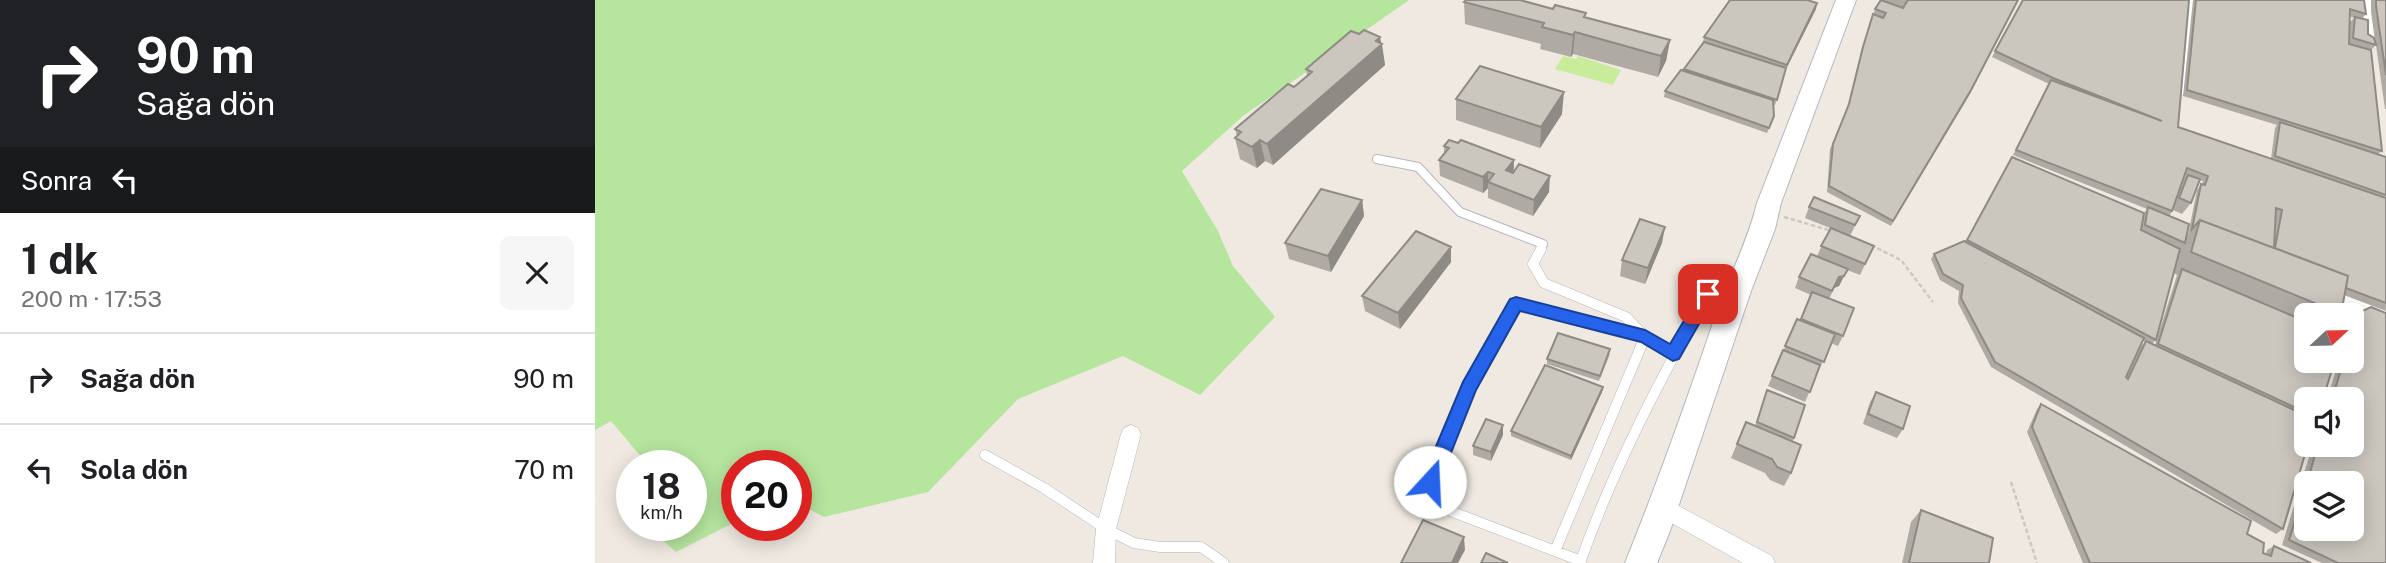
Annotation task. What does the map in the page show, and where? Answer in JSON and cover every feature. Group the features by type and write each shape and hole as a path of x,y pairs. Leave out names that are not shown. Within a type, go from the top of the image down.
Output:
{"main road":[{"path":"1641,563 1664,508 1736,293 1846,0"}],"street":[{"path":"2181,94 2190,0"},
{"path":"2364,0 2370,54"},
{"path":"2310,286 2386,315"},
{"path":"1104,563 1106,529 1131,434"},
{"path":"1664,508 1764,563"}],"lane":[{"path":"1377,159 1418,167 1460,212 1543,244 1533,264 1544,283 1626,317 1645,337 1673,354"},
{"path":"1645,337 1516,303 1469,387 1436,463 1424,501 1580,562 1601,505 1673,354 1708,294 1736,293"},
{"path":"1555,551 1645,337"},
{"path":"985,455 1044,488 1106,529 1134,543 1160,547 1201,547 1224,563"}],"path":[{"path":"1768,212 1839,234"},
{"path":"1863,242 1887,250 1908,265 1933,302"},
{"path":"2011,482 2037,563"}],"green space":[{"path":"595,0 1409,0 1243,116 1182,171 1218,231 1233,266 1275,317 1200,395 1123,356 1018,399 928,492 824,517 812,511 812,450 721,450 721,529 707,536 707,450 635,450 611,421 595,430"},
{"path":"1563,56 1576,59 1578,56 1621,70 1613,85 1555,69"},
{"path":"663,541 698,541 676,552"}],"building":[{"path":"1520,0 1553,9 1555,5 1586,13 1584,17 1670,40 1661,56 1575,32 1573,35 1542,27 1544,23 1464,2"},
{"path":"1730,0 1807,0 1817,3 1787,65 1704,37"},
{"path":"1881,0 1903,8 1908,0 2018,0 1971,90 1893,221 1829,186 1833,144 1849,104 1873,14 1883,18 1886,13 1875,9"},
{"path":"2023,0 2189,0 2178,127 2386,198 2386,303 2346,288 2348,276 2275,248 2282,210 2276,208 2274,248 2200,220 2192,229 2201,184 2205,185 2208,176 2187,168 2172,211 2016,150 2051,80 2162,121 2053,78 1995,51"},
{"path":"2196,0 2364,0 2366,14 2350,9 2349,44 2371,50 2382,151 2187,90"},
{"path":"2376,0 2386,0 2386,75 2376,6"},
{"path":"2355,17 2368,20 2368,34 2374,38 2376,45 2353,38"},
{"path":"1364,30 1380,37 1376,41 1382,44 1267,144 1260,140 1252,147 1235,138 1241,132 1235,129 1288,84 1294,87 1312,72 1306,69 1351,31 1359,34"},
{"path":"1704,42 1786,68 1777,100 1684,69"},
{"path":"1480,66 1564,92 1541,127 1456,99"},
{"path":"1681,70 1773,100 1774,116 1769,128 1665,91"},
{"path":"2280,122 2386,157 2386,195 2275,156"},
{"path":"1449,140 1458,143 1461,140 1514,160 1506,170 1513,173 1519,164 1550,176 1534,200 1488,182 1494,174 1488,172 1483,177 1439,160 1449,148 1444,146"},
{"path":"2012,157 2144,213 2141,230 2180,249 2156,340 1967,240"},
{"path":"2188,175 2200,179 2191,203 2179,198"},
{"path":"1321,189 1362,200 1328,256 1285,243"},
{"path":"1814,197 1860,216 1855,225 1809,207"},
{"path":"2148,207 2189,224 2185,243 2145,225"},
{"path":"1640,219 1665,227 1648,268 1622,260"},
{"path":"2200,220 2348,276 2343,303 2314,303 2191,252"},
{"path":"1831,228 1874,246 1865,264 1821,246"},
{"path":"1416,231 1451,247 1398,313 1362,296"},
{"path":"1964,241 2144,338 2126,377 2128,379 2146,341 2294,410 2294,457 2304,457 2300,471 2294,471 2294,492 2283,529 1995,362 1961,298 1963,285 1943,274 1934,254"},
{"path":"1811,254 1848,269 1844,276 1839,277 1832,291 1799,277"},
{"path":"2182,269 2294,316 2294,373 2331,373 2327,387 2294,387 2294,407 2158,344"},
{"path":"1812,292 1854,308 1843,336 1801,319"},
{"path":"2371,307 2386,313 2386,563 2338,563 2289,540 2294,524 2294,541 2364,541 2364,471 2310,471 2314,457 2364,457 2364,387 2336,387 2340,373 2364,373 2364,310"},
{"path":"1797,319 1835,334 1824,362 1785,346"},
{"path":"1558,333 1610,349 1600,376 1547,359"},
{"path":"1783,350 1820,365 1810,392 1772,376"},
{"path":"1545,365 1603,387 1571,456 1511,431"},
{"path":"1767,390 1805,405 1794,438 1757,422"},
{"path":"1876,392 1910,406 1903,429 1868,414"},
{"path":"2041,404 2251,521 2247,534 2264,543 2263,553 2271,556 2274,546 2311,563 2090,563 2032,427"},
{"path":"1486,419 1503,425 1491,452 1473,446"},
{"path":"1746,422 1801,445 1791,473 1777,467 1772,459 1737,444"},
{"path":"1921,510 1993,538 1989,563 1909,563"},
{"path":"1423,520 1464,537 1452,563 1401,563"},
{"path":"1486,553 1508,563 1481,563"}],"route":[{"path":"1430,482 1469,387 1516,303 1645,337 1673,354 1708,294"}]}
